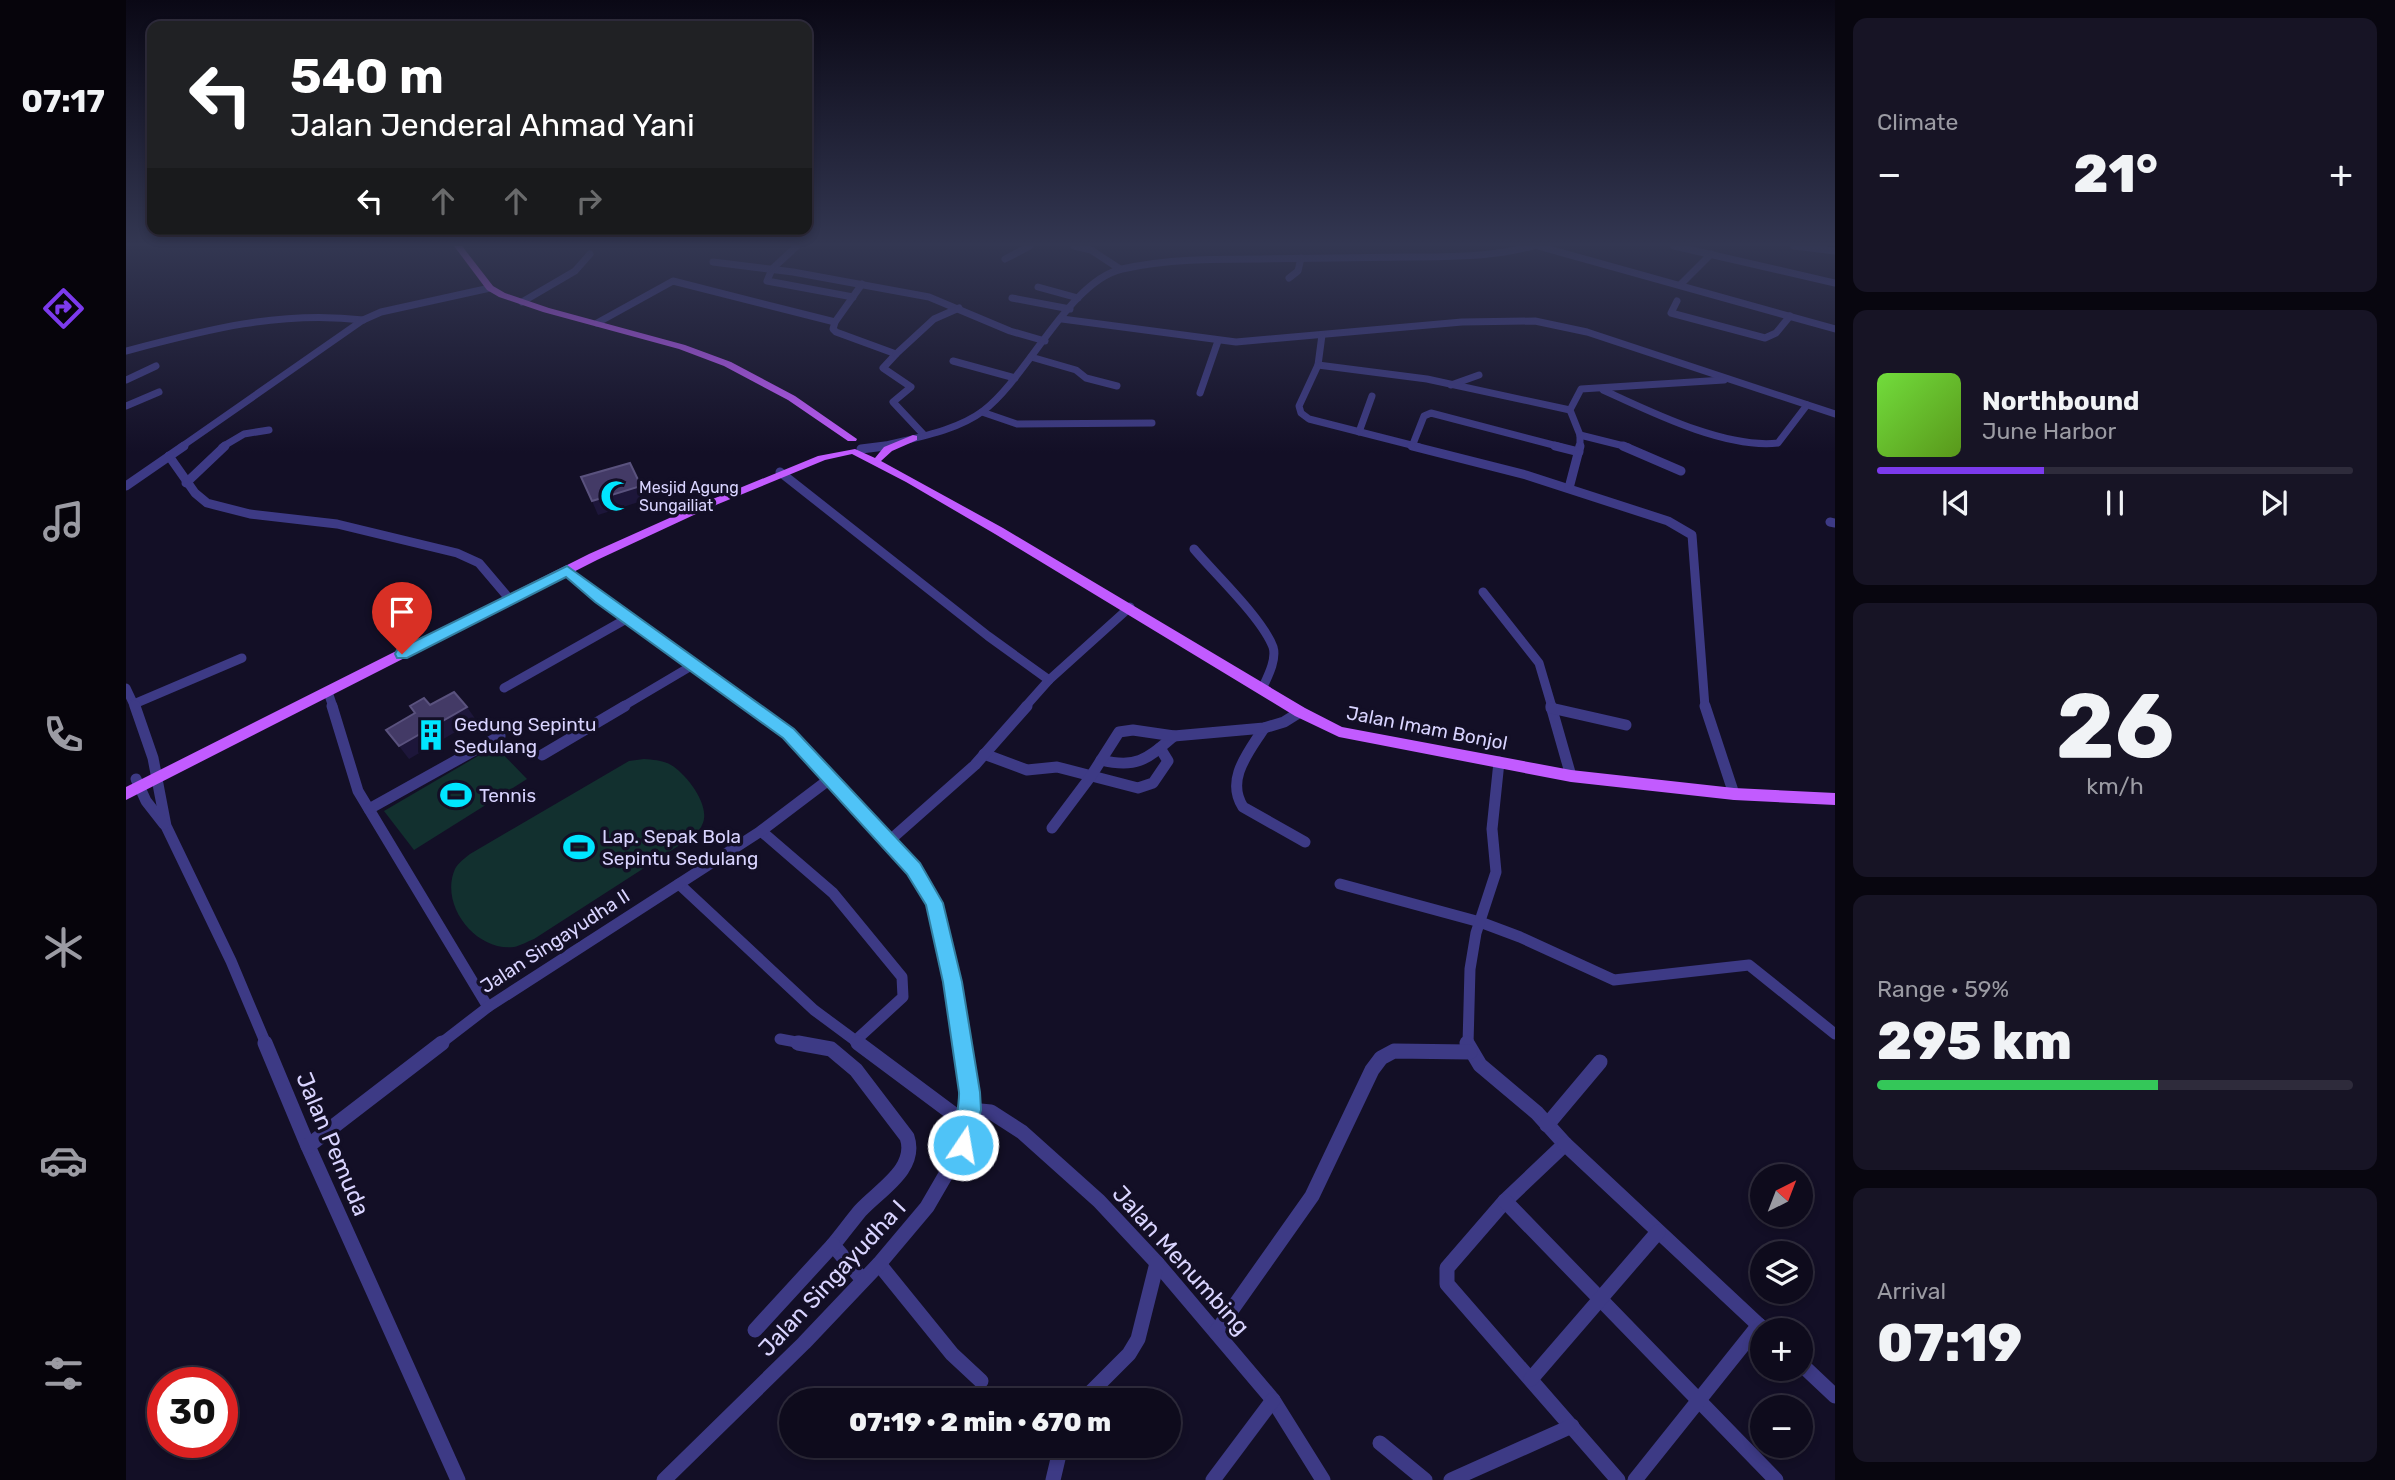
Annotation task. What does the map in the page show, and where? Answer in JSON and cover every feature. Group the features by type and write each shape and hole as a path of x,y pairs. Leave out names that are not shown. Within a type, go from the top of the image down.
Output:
{"main road":[{"name":"Jalan Imam Bonjol","path":"569,315 683,347 732,366 807,408 852,446 1130,607 1300,712 1350,735 1571,776 1734,794 1835,799"},
{"path":"880,458 888,449 918,436"},
{"name":"Jalan Imam Bonjol","path":"852,446 880,458 910,480"},
{"path":"132,786 594,551 852,446"},
{"path":"156,773 328,692 646,532 782,473"}],"street":[{"path":"126,351 198,332 289,316 327,315"},
{"path":"330,315 363,320"},
{"path":"129,481 363,320 374,315"},
{"path":"597,323 611,315"},
{"path":"808,315 835,322"},
{"path":"842,315 835,322 834,329 839,334 896,354"},
{"path":"918,436 893,402 911,387 883,368 883,365 930,322 944,315"},
{"path":"974,315 1015,334 1045,341"},
{"path":"852,446 876,449 961,423 982,412 1015,378 1065,315"},
{"path":"1679,315 1765,338 1776,333 1790,317"},
{"path":"1783,315 1835,329"},
{"path":"1062,319 1218,341 1258,342 1462,322 1535,321 1587,332 1835,415"},
{"path":"1322,335 1318,365 1301,400 1301,412 1317,422 1413,444 1569,488 1668,521 1692,535 1705,707 1734,794"},
{"path":"1200,393 1218,341"},
{"path":"1031,358 1076,370 1086,378 1117,386"},
{"path":"953,361 1015,378"},
{"path":"1318,365 1427,379 1570,411"},
{"path":"126,380 156,366"},
{"path":"1451,385 1479,375"},
{"path":"1569,488 1579,452 1580,435 1570,411 1581,389 1730,380"},
{"path":"1601,389 1681,422 1731,438 1766,445 1778,443 1807,405"},
{"path":"126,406 159,392"},
{"path":"1359,432 1371,396"},
{"path":"982,412 1010,422 1035,425 1152,423"},
{"path":"1413,444 1424,416 1431,413 1579,452"},
{"path":"187,483 208,458 229,443 252,431 269,430"},
{"path":"1580,435 1625,446 1681,471"},
{"path":"169,456 199,498 217,507 277,518 337,524 467,556 479,563 507,596"},
{"path":"782,473 988,636 1049,680"},
{"path":"1194,549 1254,618 1274,649 1272,665 1262,689"},
{"name":"Jalan Singayudha I","path":"567,571 584,587 789,733 914,869 934,903 964,1045 969,1117 954,1163 928,1207 879,1264 804,1343 664,1480"},
{"path":"1483,592 1539,663 1571,776"},
{"path":"889,841 984,754 1049,680 1130,607"},
{"path":"504,688 628,618"},
{"path":"134,704 242,658"},
{"path":"542,755 693,665"},
{"name":"Jalan Pemuda","path":"126,688 134,704 156,773 166,826 230,961 308,1146 458,1480"},
{"path":"328,692 358,792 488,1007"},
{"path":"1551,708 1626,725"},
{"path":"1052,828 1091,776 1116,734 1125,730 1174,736 1264,728 1284,722 1300,712"},
{"path":"1264,728 1235,779 1236,797 1243,807 1305,842"},
{"path":"369,809 500,736"},
{"path":"1101,760 1129,766 1141,764 1174,736"},
{"path":"984,754 1027,770 1057,767 1138,789 1150,786 1160,776 1168,761 1160,748"},
{"path":"1499,762 1492,829 1496,872 1469,969 1465,1020 1470,1052 1480,1065 1548,1125 1751,1318"},
{"name":"Jalan Singayudha II","path":"308,1146 488,1007 761,831 831,778"},
{"name":"Jalan Pemuda","path":"132,786 166,826"},
{"path":"761,831 833,893 902,977 903,997 855,1041"},
{"path":"679,884 814,1010 855,1041 969,1117"},
{"path":"1340,884 1480,922 1520,937 1615,981 1749,965 1835,1034"},
{"path":"755,1329 777,1310 861,1210 893,1180 906,1163 910,1146 907,1137 844,1058 831,1049 780,1039"},
{"path":"1216,1332 1312,1196 1372,1070 1381,1058 1394,1051 1470,1052"},
{"path":"1548,1125 1600,1062"},
{"name":"Jalan Menumbing","path":"969,1117 991,1112 1022,1132 1099,1201 1157,1263 1273,1400 1323,1480"},
{"path":"1565,1144 1504,1201 1447,1268 1447,1284 1618,1480"},
{"path":"1504,1201 1776,1480"},
{"path":"1531,1379 1658,1232"},
{"path":"833,1245 862,1279"},
{"path":"1095,1388 1129,1354 1138,1339 1157,1263"},
{"path":"879,1264 952,1354 981,1381"},
{"path":"1635,1480 1698,1399 1750,1341"},
{"path":"1813,1375 1835,1395"},
{"path":"1213,1480 1273,1400"},
{"path":"1451,1480 1572,1426"},
{"path":"1380,1443 1425,1480"},
{"path":"1053,1480 1058,1458"}],"green space":[{"name":"Tennis","path":"495,746 527,779 414,850 384,811"},
{"name":"Lap. Sepak Bola Sepintu Sedulang","path":"644,759 668,763 690,783 701,800 704,817 701,827 686,841 534,939 514,947 500,947 474,934 464,923 452,897 451,883 460,863 470,854 629,761"}],"building":[{"path":"630,463 641,486 592,501 581,477"},
{"path":"454,692 467,707 399,746 386,730 415,713 410,706 424,698 430,705"}],"place":[{"name":"Mesjid Agung Sungailiat","path":"616,496"},
{"name":"Gedung Sepintu Sedulang","path":"431,735"},
{"name":"Tennis","path":"456,795"},
{"name":"Lap. Sepak Bola Sepintu Sedulang","path":"579,847"}],"route":[{"path":"402,654 567,571 600,599 789,733 914,869 934,903 953,982 970,1092 970,1110 963,1145"}]}
